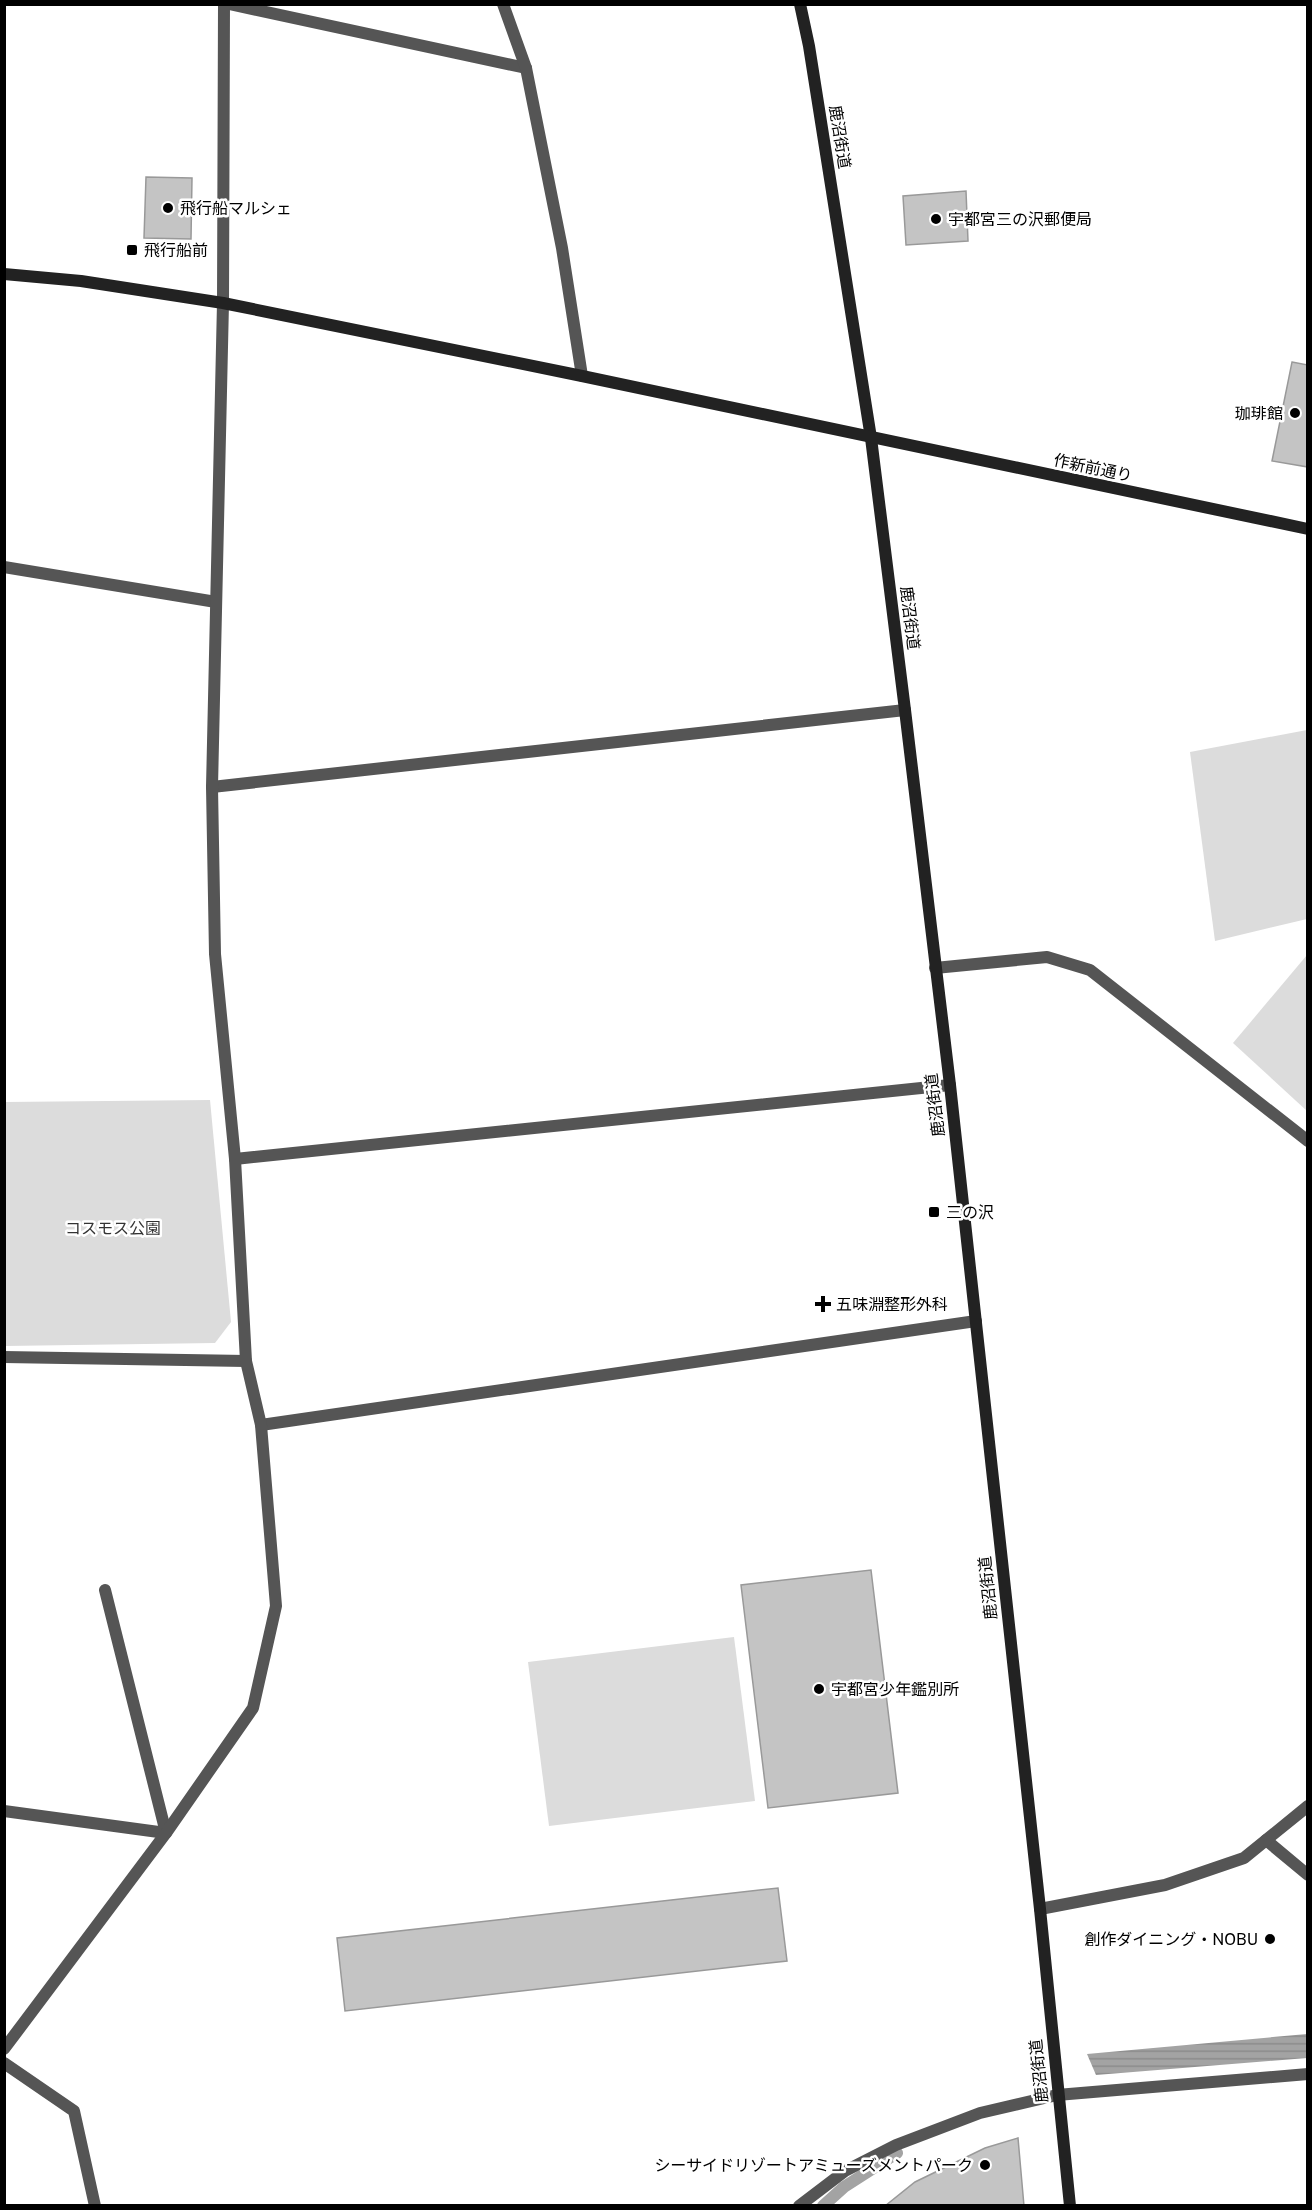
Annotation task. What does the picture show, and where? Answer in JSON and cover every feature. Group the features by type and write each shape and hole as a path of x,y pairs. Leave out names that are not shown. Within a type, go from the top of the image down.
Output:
{"street":[{"path":"4,2049 166,1833 253,1708 276,1606 261,1425 246,1361 235,1160 215,954 212,788 223,303 224,4"},
{"path":"229,4 525,68"},
{"path":"503,4 525,68 562,248 582,376"},
{"name":"鹿沼街道","path":"800,4 813,70 872,438 950,1085 1070,2205"},
{"name":"作新前通り","path":"4,274 81,281 223,303 1308,529"},
{"path":"4,567 216,602"},
{"path":"212,788 905,710"},
{"path":"935,968 1047,957 1090,969 1308,1140"},
{"path":"235,1160 950,1085"},
{"path":"261,1425 976,1321"},
{"path":"4,1357 246,1361"},
{"path":"105,1590 166,1833"},
{"path":"1040,1909 1165,1885 1244,1858 1308,1806"},
{"path":"4,1811 166,1833"},
{"path":"1266,1840 1308,1875"},
{"path":"4,2063 74,2112 95,2205"},
{"path":"798,2205 845,2170 905,2141 980,2113 1057,2095 1308,2074"}],"green space":[{"path":"1307,730 1307,919 1215,941 1190,752"},
{"path":"1307,955 1307,1111 1233,1043"},
{"name":"コスモス公園","path":"210,1100 231,1322 215,1343 5,1346 5,1102"},
{"path":"734,1637 755,1801 549,1826 528,1662"}],"shaded area":[{"path":"1307,2034 1307,2058 1096,2075 1087,2054"}],"building":[{"name":"飛行船マルシェ","path":"146,177 192,178 191,239 144,238"},
{"name":"宇都宮三の沢郵便局","path":"966,191 968,241 906,245 903,196"},
{"name":"珈琲館","path":"1292,362 1308,365 1308,467 1272,461"},
{"name":"宇都宮少年鑑別所","path":"871,1570 898,1793 768,1808 741,1585"},
{"path":"778,1888 787,1961 345,2011 337,1938"},
{"name":"シーサイドリゾートアミューズメントパーク","path":"1018,2138 1024,2206 885,2206 915,2182 985,2148"}],"waterway":[{"path":"823,2206 844,2187 897,2153"}],"place":[{"name":"飛行船マルシェ","path":"168,208"},
{"name":"宇都宮三の沢郵便局","path":"936,219"},
{"name":"飛行船前","path":"132,250"},
{"name":"珈琲館","path":"1295,413"},
{"name":"三の沢","path":"934,1212"},
{"name":"五味淵整形外科","path":"823,1304"},
{"name":"宇都宮少年鑑別所","path":"819,1689"},
{"name":"創作ダイニング・NOBU","path":"1270,1939"},
{"name":"シーサイドリゾートアミューズメントパーク","path":"985,2165"}]}
